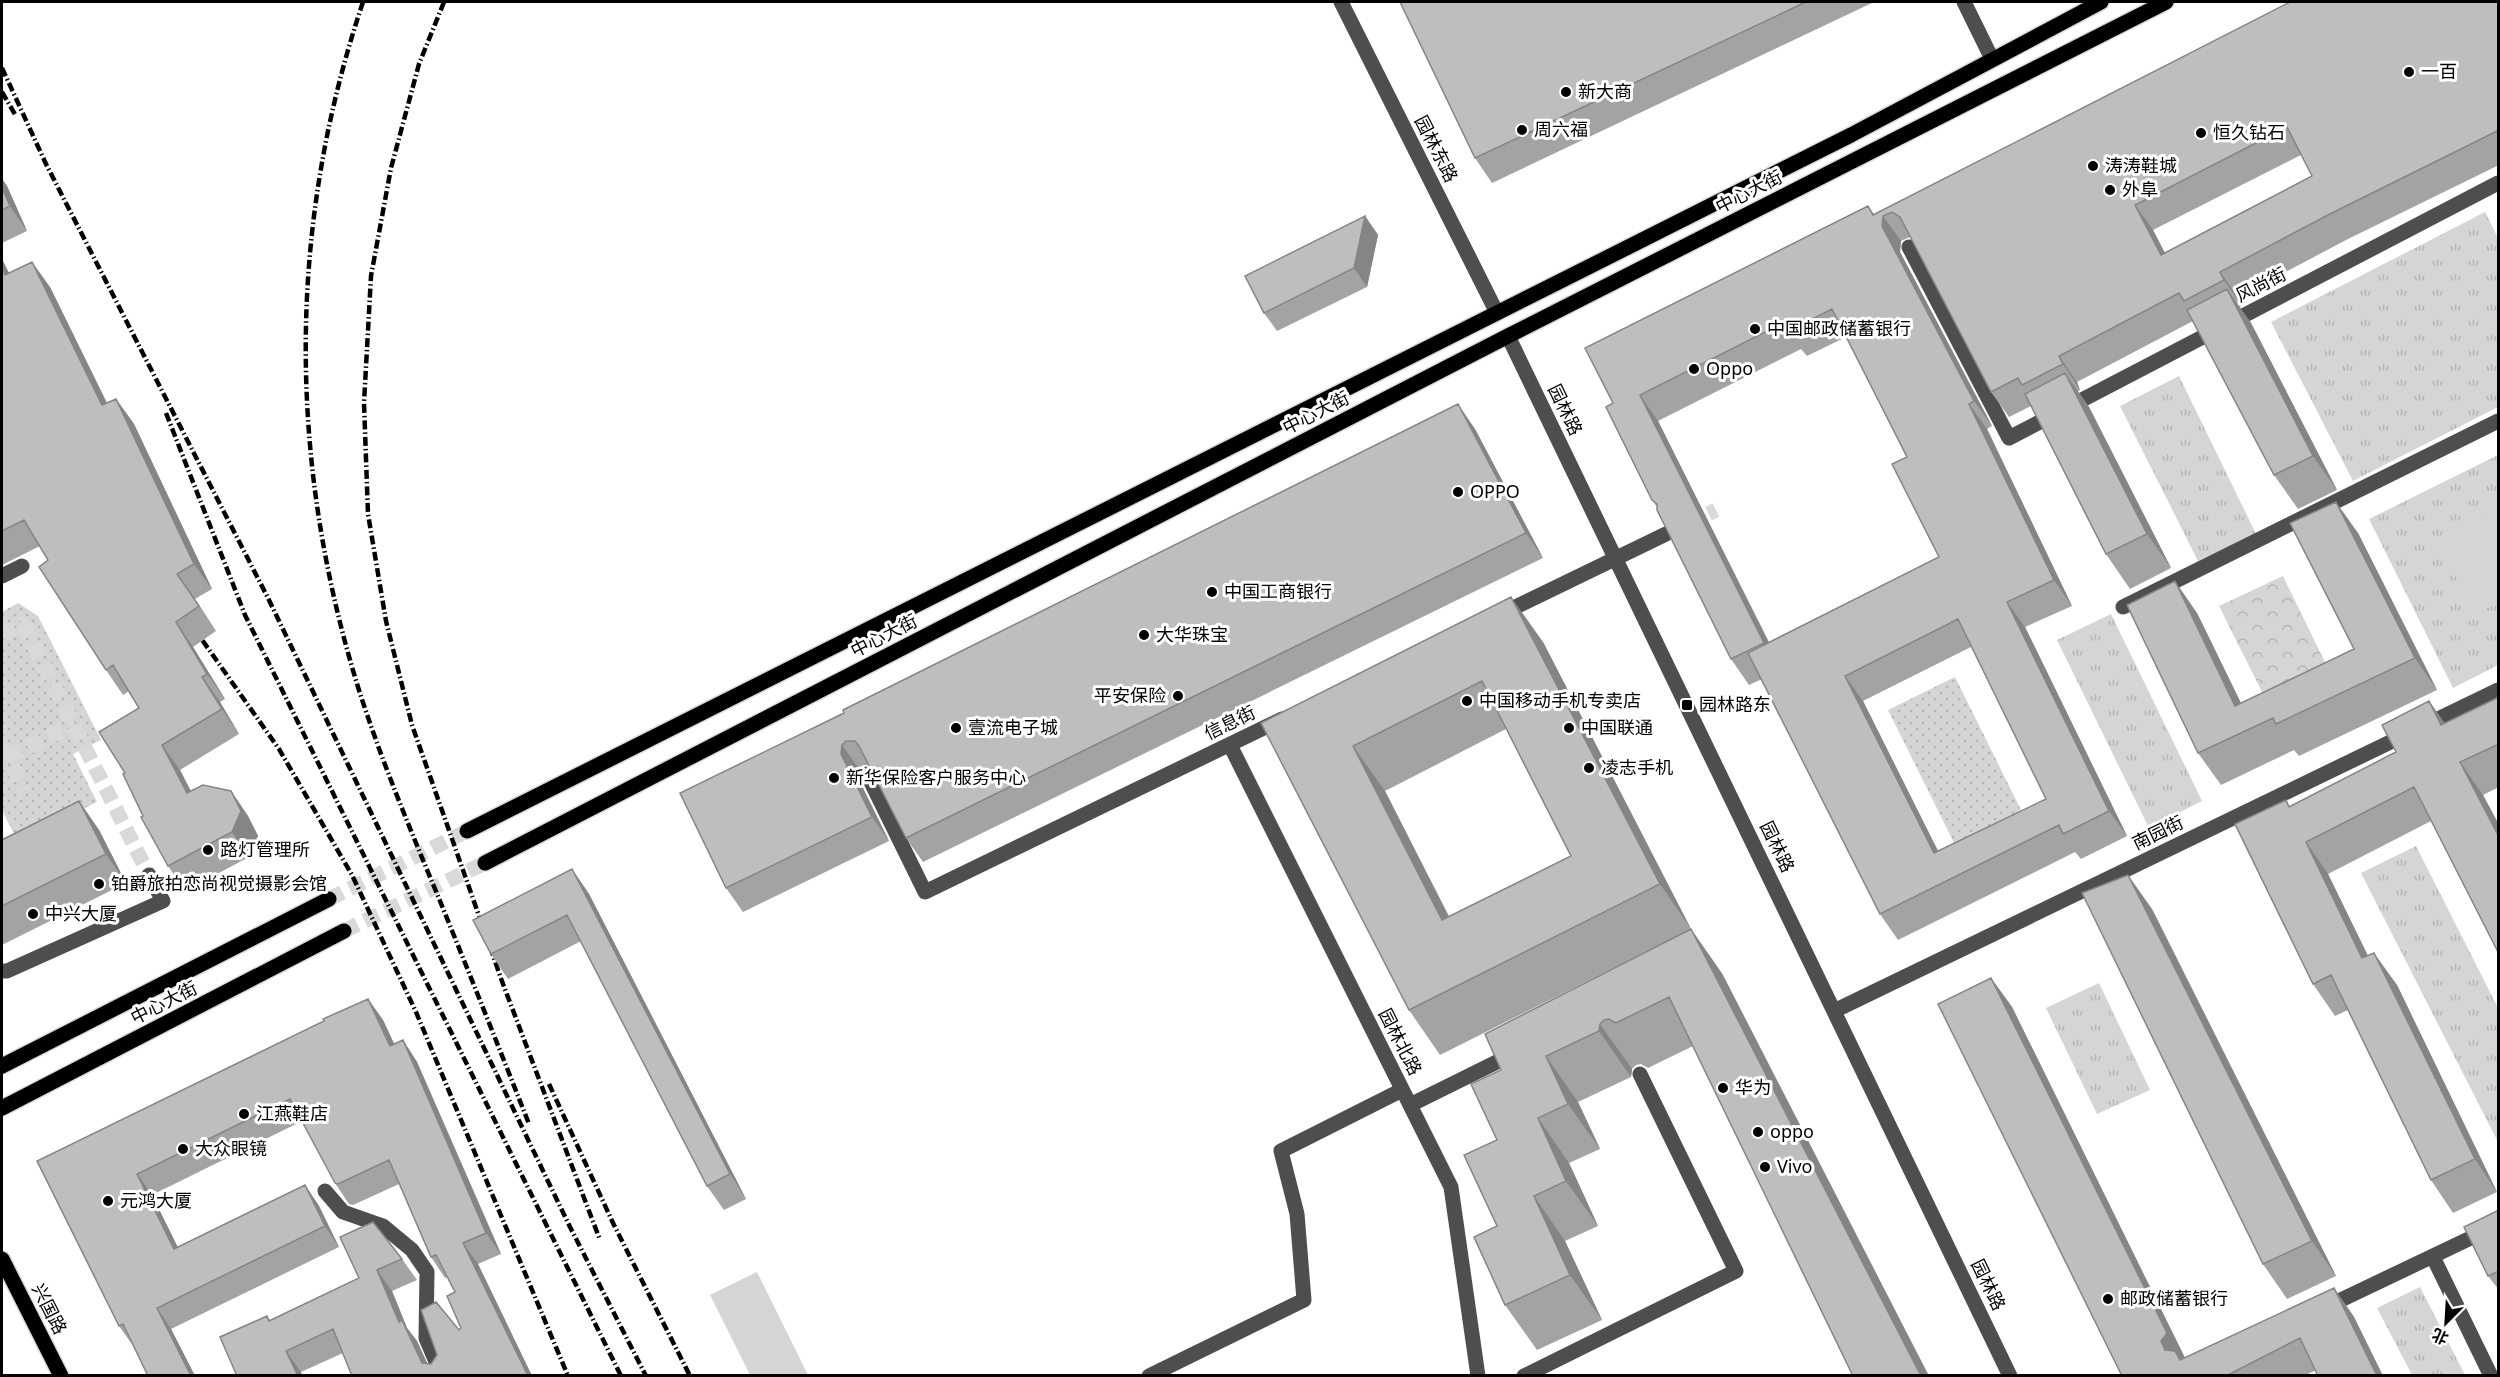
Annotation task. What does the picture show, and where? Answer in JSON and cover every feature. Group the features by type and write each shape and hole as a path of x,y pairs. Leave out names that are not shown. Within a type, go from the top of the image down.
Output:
{"main road":[{"name":"中心大街","path":"467,831 1851,135 2100,2"},
{"name":"中心大街","path":"485,863 1508,336 2166,2"},
{"name":"中心大街","path":"2,1066 329,899"},
{"name":"中心大街","path":"2,1108 344,931"},
{"name":"兴国路","path":"2,1259 61,1376"}],"street":[{"name":"园林东路","path":"1341,2 1497,313"},
{"path":"1964,2 1992,59"},
{"name":"风尚街","path":"1909,247 2009,438 2499,183"},
{"name":"园林路","path":"1508,336 2010,1376"},
{"path":"2123,607 2499,421"},
{"path":"1483,623 1666,534"},
{"path":"2,576 22,566"},
{"name":"南园街","path":"1834,1011 2499,690"},
{"name":"信息街","path":"867,774 925,892 1293,714"},
{"name":"园林北路","path":"1230,745 1451,1187 1478,1376"},
{"path":"2,970 7,971 163,901 149,875"},
{"path":"1410,1105 1524,1048"},
{"path":"1524,1376 1736,1271 1640,1074"},
{"path":"1149,1376 1304,1300 1297,1214 1281,1150 1402,1090"},
{"path":"325,1191 343,1212 383,1226 412,1250 427,1272 426,1338 442,1376"},
{"path":"2312,1314 2499,1225"},
{"path":"2433,1257 2488,1369 2499,1355"}],"green space":[{"path":"2485,212 2498,238 2498,407 2353,481 2271,322"},
{"path":"2179,376 2256,534 2198,561 2120,406"},
{"path":"2498,455 2498,665 2453,688 2369,519"},
{"path":"2498,511 2498,603 2474,614 2438,540"},
{"path":"2283,576 2338,689 2275,718 2219,606"},
{"path":"18,603 38,616 101,740 73,754 97,802 18,842 2,810 2,612"},
{"path":"2111,614 2202,801 2149,828 2057,640"},
{"path":"1955,677 2031,830 1963,861 1888,710"},
{"path":"2416,846 2498,1008 2498,1142 2361,873"},
{"path":"2099,983 2150,1090 2097,1114 2046,1008"},
{"path":"757,1272 808,1375 750,1375 710,1295"},
{"path":"2420,1287 2465,1375 2412,1375 2377,1308"}],"building":[{"name":"新大商","path":"1400,2 1806,2 1475,158"},
{"path":"2290,2 2499,2 2499,135 2497,131 2330,214 2220,272 2224,280 2184,301 2179,293 2059,356 2063,364 2022,385 2018,378 1991,392 1900,217 1892,212 1883,216 1882,226 1974,401 1969,404 2054,580 2007,602 2109,811 2063,834 2059,825 1880,914 1748,653 1939,557 1892,464 1907,457 1832,309 1789,331 1785,322 1640,395 1764,643 1731,659 1657,510 1657,504 1652,500 1606,407 1613,403 1585,348 1868,206 1873,215","holes":["2287,127 2312,176 2161,255 2135,205","1958,619 2046,799 1934,853 1845,676"]},
{"path":"2,188 10,206 2,210"},
{"path":"1365,216 1354,268 1264,313 1245,276"},
{"path":"32,262 102,405 116,399 194,564 177,574 199,606 176,622 207,674 202,677 222,709 162,745 187,793 203,785 231,791 241,811 232,832 168,866 141,817 143,816 123,774 125,773 99,732 139,708 113,665 106,670 39,567 48,560 24,520 2,531 2,268 5,275"},
{"path":"2227,289 2313,456 2274,475 2187,310"},
{"path":"2065,373 2147,534 2106,554 2025,394"},
{"path":"1458,404 1526,533 906,838 859,746 855,741 846,741 842,745 841,754 872,817 726,888 680,793"},
{"path":"2336,502 2415,658 2276,724 2273,718 2198,753 2127,605 2175,581 2235,706 2354,649 2290,523"},
{"path":"1511,597 1660,884 1409,1010 1261,723","holes":["1482,681 1571,856 1442,920 1353,746"]},
{"path":"2499,697 2499,744 2460,762 2499,837 2499,954 2414,787 2306,842 2362,958 2374,953 2475,1159 2431,1180 2331,975 2313,984 2235,824 2286,800 2289,807 2396,752 2382,725 2429,701 2441,725"},
{"path":"79,801 106,854 2,906 2,840"},
{"path":"572,869 730,1174 707,1186 567,915 491,954 473,920"},
{"path":"2128,875 2312,1241 2263,1264 2082,893"},
{"path":"1691,929 1921,1376 1853,1376 1669,997 1616,1023 1609,1019 1604,1020 1600,1024 1599,1031 1546,1056 1568,1104 1538,1118 1566,1181 1534,1196 1570,1275 1505,1305 1474,1237 1497,1226 1464,1155 1497,1140 1471,1084 1501,1070 1485,1034"},
{"path":"1991,978 2167,1333 2161,1341 2165,1350 2175,1351 2180,1360 2334,1288 2377,1376 2318,1376 2300,1338 2226,1376 2122,1376 1938,1004"},
{"path":"368,999 390,1046 403,1040 486,1233 463,1243 528,1376 352,1376 333,1329 286,1351 298,1376 237,1376 220,1337 267,1316 269,1321 359,1278 340,1237 373,1222 402,1259 377,1270 399,1322 402,1320 422,1363 431,1364 437,1355 421,1310 436,1302 459,1330 461,1328 447,1296 455,1292 436,1255 431,1257 389,1160 338,1184 335,1183 290,1099 137,1174 174,1249 305,1185 325,1226 157,1308 191,1376 148,1376 123,1324 119,1326 37,1161 324,1021 323,1019"},
{"path":"2499,1210 2499,1271 2488,1276 2464,1227"}],"tunnel":[{"path":"1688,524 1716,510"},
{"path":"2,635 23,624 149,875"},
{"path":"7,757 75,724"},
{"path":"2,746 25,791"},
{"path":"329,899 467,831"},
{"path":"344,931 485,863"}],"railway":[{"path":"363,2 338,87 320,172 310,258 306,344 309,430 319,516 335,602 358,687 376,741 529,1124"},
{"path":"444,2 419,64 391,168 371,276 364,403 368,514 386,621 412,725 503,984 600,1240"},
{"path":"2,68 46,164 268,598 570,1227 646,1376"},
{"path":"2,92 16,116"},
{"path":"166,413 245,615 621,1376"},
{"path":"193,627 279,749 352,875 416,1012 568,1376"},
{"path":"549,1084 613,1223 690,1376"}],"place":[{"name":"一百","path":"2409,72"},
{"name":"新大商","path":"1566,92"},
{"name":"周六福","path":"1522,130"},
{"name":"恒久钻石","path":"2201,133"},
{"name":"涛涛鞋城","path":"2093,166"},
{"name":"外阜","path":"2110,190"},
{"name":"中国邮政储蓄银行","path":"1755,329"},
{"name":"Oppo","path":"1694,369"},
{"name":"OPPO","path":"1458,492"},
{"name":"中国工商银行","path":"1212,592"},
{"name":"大华珠宝","path":"1144,635"},
{"name":"平安保险","path":"1178,696"},
{"name":"中国移动手机专卖店","path":"1467,701"},
{"name":"园林路东","path":"1687,705"},
{"name":"壹流电子城","path":"956,728"},
{"name":"中国联通","path":"1569,728"},
{"name":"凌志手机","path":"1589,768"},
{"name":"新华保险客户服务中心","path":"834,778"},
{"name":"路灯管理所","path":"208,850"},
{"name":"铂爵旅拍恋尚视觉摄影会馆","path":"99,884"},
{"name":"中兴大厦","path":"33,914"},
{"name":"华为","path":"1723,1088"},
{"name":"江燕鞋店","path":"244,1114"},
{"name":"oppo","path":"1758,1132"},
{"name":"大众眼镜","path":"183,1149"},
{"name":"Vivo","path":"1765,1167"},
{"name":"元鸿大厦","path":"108,1201"},
{"name":"邮政储蓄银行","path":"2108,1299"}]}
